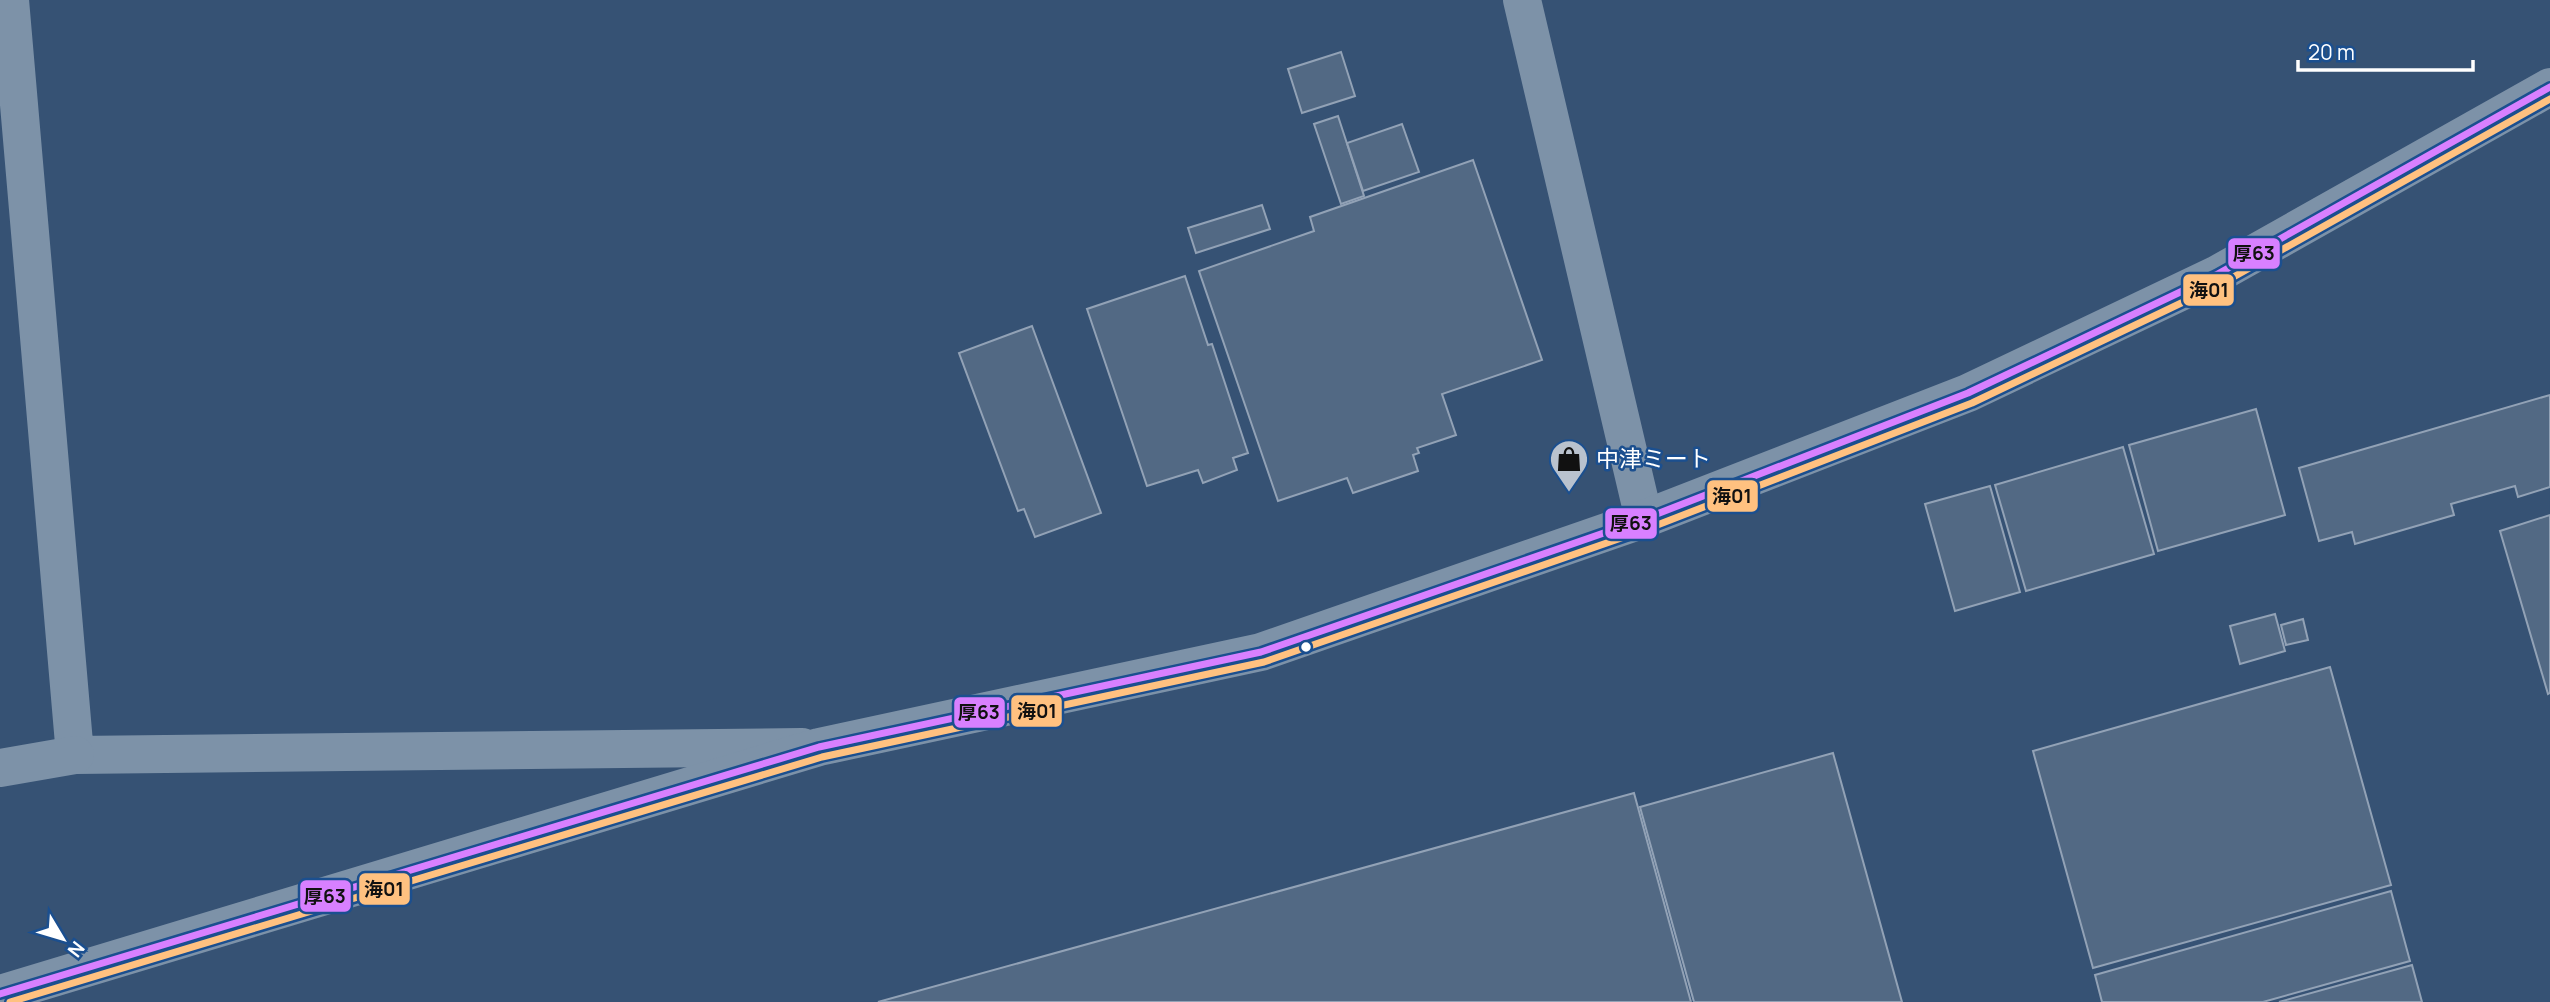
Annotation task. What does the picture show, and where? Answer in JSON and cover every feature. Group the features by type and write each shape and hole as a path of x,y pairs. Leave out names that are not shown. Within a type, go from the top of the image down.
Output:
{"street":[{"path":"10,0 75,755"},
{"path":"1522,0 1644,519"},
{"path":"0,994 819,747 1261,652 1644,519 1968,393 2204,281 2550,87"},
{"path":"0,768 75,755 819,747"}],"building":[{"path":"1341,52 1355,96 1302,113 1288,69"},
{"path":"1338,116 1364,196 1341,204 1314,124"},
{"path":"1402,124 1419,172 1363,191 1347,143"},
{"path":"1473,160 1542,360 1442,394 1456,435 1417,448 1419,453 1413,455 1418,471 1353,493 1347,478 1278,501 1199,271 1314,231 1310,217"},
{"path":"1262,205 1270,229 1196,253 1188,228"},
{"path":"1185,276 1208,345 1212,344 1248,453 1233,458 1237,470 1203,483 1198,470 1147,486 1087,309"},
{"path":"1032,326 1101,513 1035,537 1024,509 1018,511 959,353"},
{"path":"2550,395 2550,487 2518,497 2515,486 2451,504 2454,515 2355,544 2352,532 2319,541 2299,468"},
{"path":"2256,409 2285,515 2158,551 2129,445"},
{"path":"2123,447 2154,554 2026,591 1995,485"},
{"path":"1990,486 2020,592 1955,611 1925,504"},
{"path":"2550,515 2550,693 2548,694 2500,531"},
{"path":"2275,614 2285,651 2240,664 2230,626"},
{"path":"2303,619 2308,640 2286,645 2281,625"},
{"path":"2330,667 2391,885 2093,968 2033,751"},
{"path":"1833,753 1902,1002 1694,1002 1640,807"},
{"path":"1634,793 1691,1002 878,1002"},
{"path":"2391,891 2410,961 2263,1002 2102,1002 2095,975"},
{"path":"2412,965 2422,1002 2279,1002"}],"transit line":[{"name":"厚63","path":"0,994 819,747 1261,652 1644,519 1968,393 2216,275 2550,87"},
{"name":"海01","path":"10,1002 822,757 1264,662 1647,529 1972,403 2221,284 2550,99"}],"place":[{"name":"中津ミート","path":"1569,493"}]}
